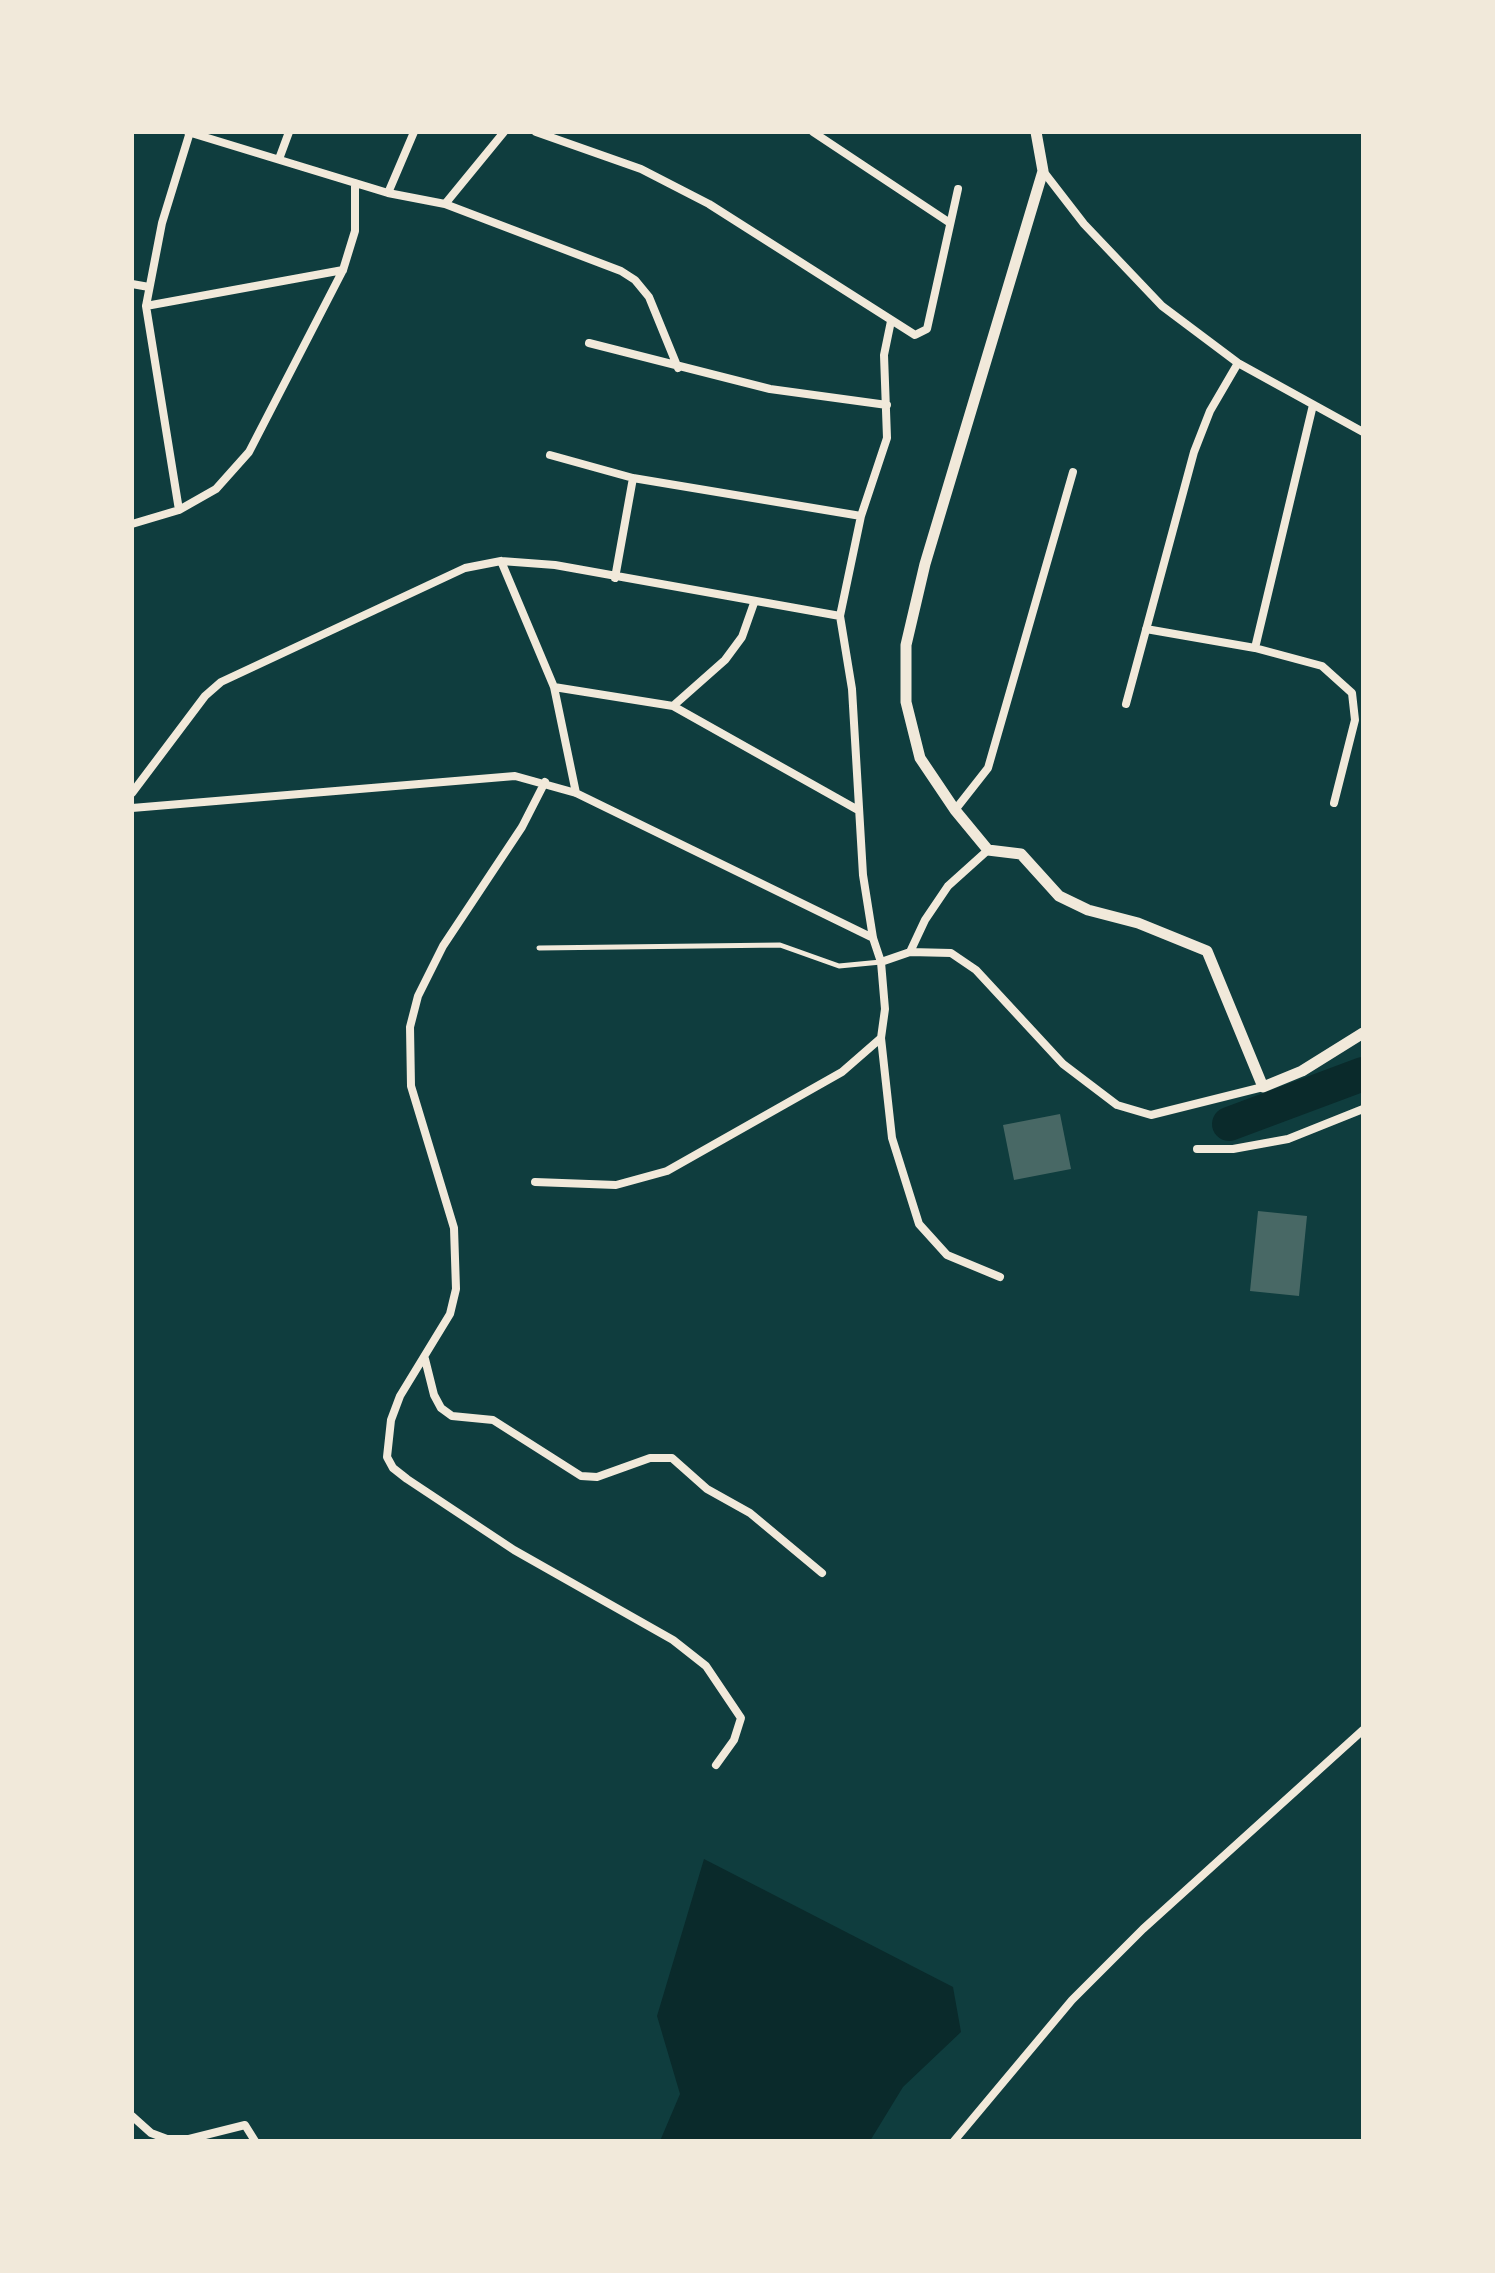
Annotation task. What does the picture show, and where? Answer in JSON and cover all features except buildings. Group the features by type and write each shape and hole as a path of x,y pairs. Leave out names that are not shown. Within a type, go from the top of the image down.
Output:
{"street":[{"path":"179,510 146,306 162,223 190,132 388,193 445,204 621,271 635,280 649,297 678,368"},
{"path":"279,159 289,132"},
{"path":"388,193 414,132"},
{"path":"445,204 504,132"},
{"path":"536,132 641,169 709,204 891,321 920,335 927,329 930,318 958,189"},
{"path":"813,132 950,223"},
{"path":"1036,132 1043,171 925,564 906,645 906,702 920,758 955,810 988,850 1021,854 1059,896 1088,910 1138,923 1207,951 1263,1087"},
{"path":"1043,171 1084,224 1162,306 1238,363 1363,432"},
{"path":"132,524 179,510 216,489 249,452 343,270 355,231 355,183"},
{"path":"146,306 343,270"},
{"path":"132,284 149,287"},
{"path":"891,321 884,355 887,405 884,454 861,516 840,616 852,689 858,810 873,938 881,962 885,1009 881,1038 892,1138 919,1224 947,1255 1000,1277"},
{"path":"589,343 770,389 887,405"},
{"path":"1126,704 1194,452 1210,411 1238,363"},
{"path":"1255,648 1313,405"},
{"path":"550,455 633,478 861,516"},
{"path":"955,810 988,768 1073,472"},
{"path":"615,578 633,478"},
{"path":"132,793 205,696 221,682 465,568 501,561 555,565 840,616"},
{"path":"501,561 554,687 576,793"},
{"path":"673,706 725,660 742,637 754,603"},
{"path":"1146,629 1255,648 1322,666 1352,693 1355,720 1334,803"},
{"path":"554,687 673,706 858,810"},
{"path":"132,808 515,776 576,793 873,938"},
{"path":"545,782 522,827 443,946 418,996 410,1027 411,1086 445,1194 457,1264 450,1314 400,1396 391,1420 387,1457 393,1468 514,1550 673,1640 706,1666 721,1683 741,1718 734,1740 716,1765"},
{"path":"910,952 925,920 948,886 988,850"},
{"path":"881,962 910,952 951,953 976,970 1063,1064 1117,1105 1151,1115 1188,1109 1263,1087 1302,1071 1363,1033"},
{"path":"535,1182 616,1185 667,1171 842,1072 881,1038"},
{"path":"1197,1149 1233,1149 1288,1139 1363,1109"},
{"path":"425,1359 434,1395 441,1408 452,1416 493,1420 581,1476 597,1477 650,1458 672,1458 707,1489 750,1513 822,1573"},
{"path":"954,2141 1082,1990 1143,1929 1342,1753 1363,1730"},
{"path":"132,2116 151,2133 167,2139 189,2139 245,2125 255,2141"}],"lane":[{"path":"539,948 780,945 839,966 881,962"}],"water":[{"path":"704,1859 953,1987 961,2032 903,2087 870,2141 660,2141 680,2094 657,2016"}],"waterway":[{"path":"1229,1124 1363,1074"}]}
